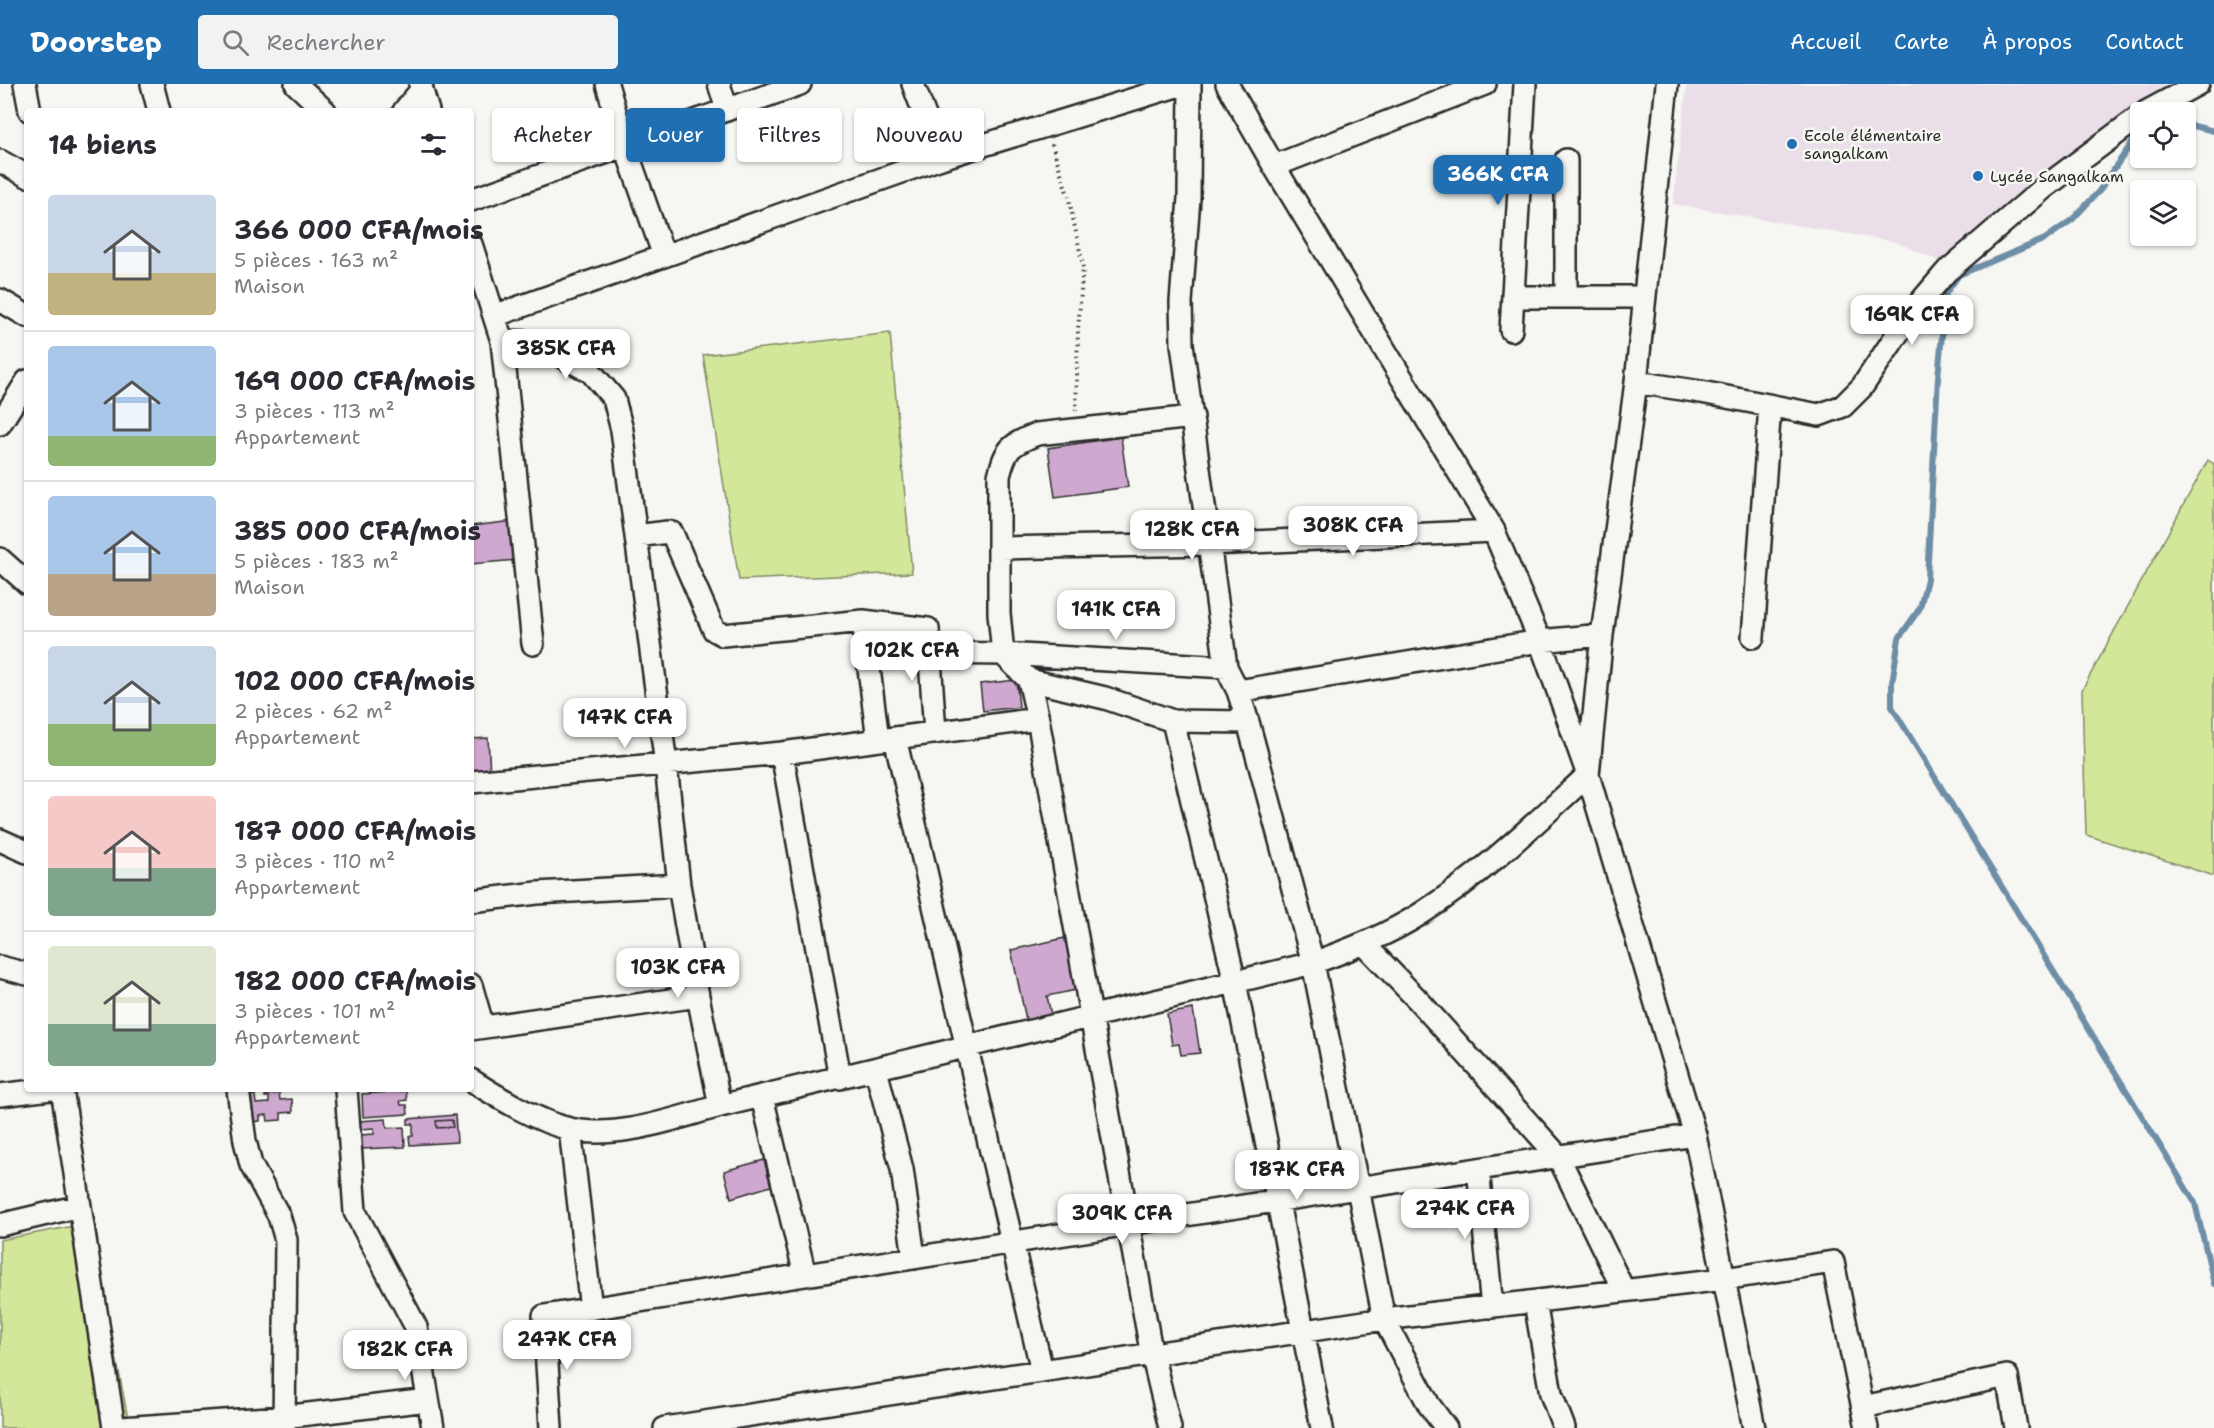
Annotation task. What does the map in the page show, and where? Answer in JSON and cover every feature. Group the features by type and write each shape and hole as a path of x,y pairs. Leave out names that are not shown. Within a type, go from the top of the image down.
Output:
{"street":[{"path":"25,84 29,108"},
{"path":"152,84 158,108"},
{"path":"296,84 322,108"},
{"path":"607,84 625,146 664,256"},
{"path":"719,84 727,110"},
{"path":"474,199 800,84"},
{"path":"913,84 922,108"},
{"path":"984,145 1183,84"},
{"path":"1190,84 1189,198 1182,334 1226,667 1238,691 1248,722 1313,963 1384,1319 1429,1406 1446,1428"},
{"path":"1227,84 1494,531 1540,641 1588,775 1695,1135 1751,1427"},
{"path":"1274,166 1485,84"},
{"path":"1511,330 1525,84"},
{"path":"474,1082 520,1108 570,1129 592,1132 649,1126 720,1106 1313,963 1364,944 1421,914 1489,865 1588,775 1602,635 1636,382 1667,84"},
{"path":"2165,102 2198,84"},
{"path":"406,108 421,87"},
{"path":"421,87 428,108"},
{"path":"1636,382 1819,415 1843,406 1862,387 1912,312 1946,272 2045,187 2130,123"},
{"path":"0,160 24,174"},
{"path":"1566,160 1566,297"},
{"path":"494,316 930,162"},
{"path":"474,253 502,341 532,644"},
{"path":"1513,297 1645,297"},
{"path":"0,300 24,314"},
{"path":"502,341 529,342 568,360 591,372 614,399 622,430 666,765 679,885 720,1106"},
{"path":"0,424 24,386"},
{"path":"1752,637 1770,406"},
{"path":"1193,417 1037,434 1016,443 1004,456 999,476 999,613 1003,654 1029,680 1105,698 1173,721 1248,722"},
{"path":"1000,548 1210,544 1494,531"},
{"path":"636,536 672,533 714,630 723,635 863,621 928,629 935,733"},
{"path":"863,621 886,739 967,1048 1042,1371"},
{"path":"1238,691 1540,641 1602,635"},
{"path":"930,654 1003,654 1226,667"},
{"path":"1029,680 1038,719 1152,1355 1170,1428"},
{"path":"474,782 782,753 1038,719"},
{"path":"1173,721 1235,982 1322,1428"},
{"path":"782,753 840,1078"},
{"path":"0,840 24,851"},
{"path":"474,901 537,893 679,885"},
{"path":"1364,944 1418,1000 1558,1156 1624,1291"},
{"path":"0,967 24,973"},
{"path":"474,1006 477,1028 698,996"},
{"path":"876,1070 902,1168 914,1258"},
{"path":"0,1095 26,1092"},
{"path":"62,1092 114,1428"},
{"path":"238,1092 245,1141 251,1165 279,1216 286,1240 284,1423"},
{"path":"346,1092 355,1212 416,1327 432,1428"},
{"path":"762,1097 805,1275"},
{"path":"570,1129 591,1309"},
{"path":"551,1428 544,1316 1695,1135"},
{"path":"1478,1169 1492,1307"},
{"path":"0,1225 80,1206"},
{"path":"664,1428 707,1425 1384,1319 1724,1279 1833,1262 1868,1428"},
{"path":"1535,1302 1551,1394 1564,1428"},
{"path":"1863,1407 2007,1376 2016,1428"},
{"path":"121,1428 284,1423 428,1400"}],"path":[{"path":"1047,126 1069,199 1083,266 1078,330 1076,428"}],"shaded area":[{"path":"1687,84 2188,84 2164,102 2130,102 2130,127 1945,264 1896,242 1673,204"}],"green space":[{"path":"890,333 912,573 739,580 703,355"},
{"path":"2208,460 2214,464 2214,876 2086,835 2082,690"},
{"path":"90,1223 129,1424 106,1428 0,1428 0,1240"}],"building":[{"path":"1121,437 1128,487 1055,497 1048,448"},
{"path":"514,521 518,560 474,564 474,526"},
{"path":"1016,680 1019,707 983,711 980,684"},
{"path":"488,738 490,773 474,774 474,739"},
{"path":"1065,938 1076,990 1047,996 1052,1019 1027,1024 1011,950"},
{"path":"1193,1009 1200,1053 1181,1055 1179,1044 1172,1045 1167,1014"},
{"path":"406,1092 407,1100 400,1101 401,1105 407,1105 408,1114 363,1117 362,1094"},
{"path":"279,1093 280,1100 292,1099 293,1112 281,1113 281,1120 268,1121 267,1115 260,1116 260,1121 250,1122 248,1096 255,1095 256,1104 269,1103 269,1097 265,1095"},
{"path":"455,1115 457,1142 410,1145 409,1136 413,1136 413,1124 408,1124 408,1119","holes":["452,1120 453,1127 437,1128 436,1121"]},
{"path":"386,1119 387,1128 404,1127 405,1147 361,1149 360,1135 374,1134 374,1128 360,1129 359,1121"},
{"path":"452,1120 453,1127 437,1128 436,1121"},
{"path":"764,1160 771,1186 731,1198 724,1171"}],"waterway":[{"path":"2196,126 2214,131"},
{"path":"2130,146 2099,191 2073,219 2045,239 1959,275 1946,293 1938,377 1927,579 1920,608 1899,638 1892,683 1892,707 2195,1203 2214,1284"}],"place":[{"name":"Ecole élémentaire sangalkam","path":"1792,144"},
{"name":"Lycée Sangalkam","path":"1978,176"}]}
